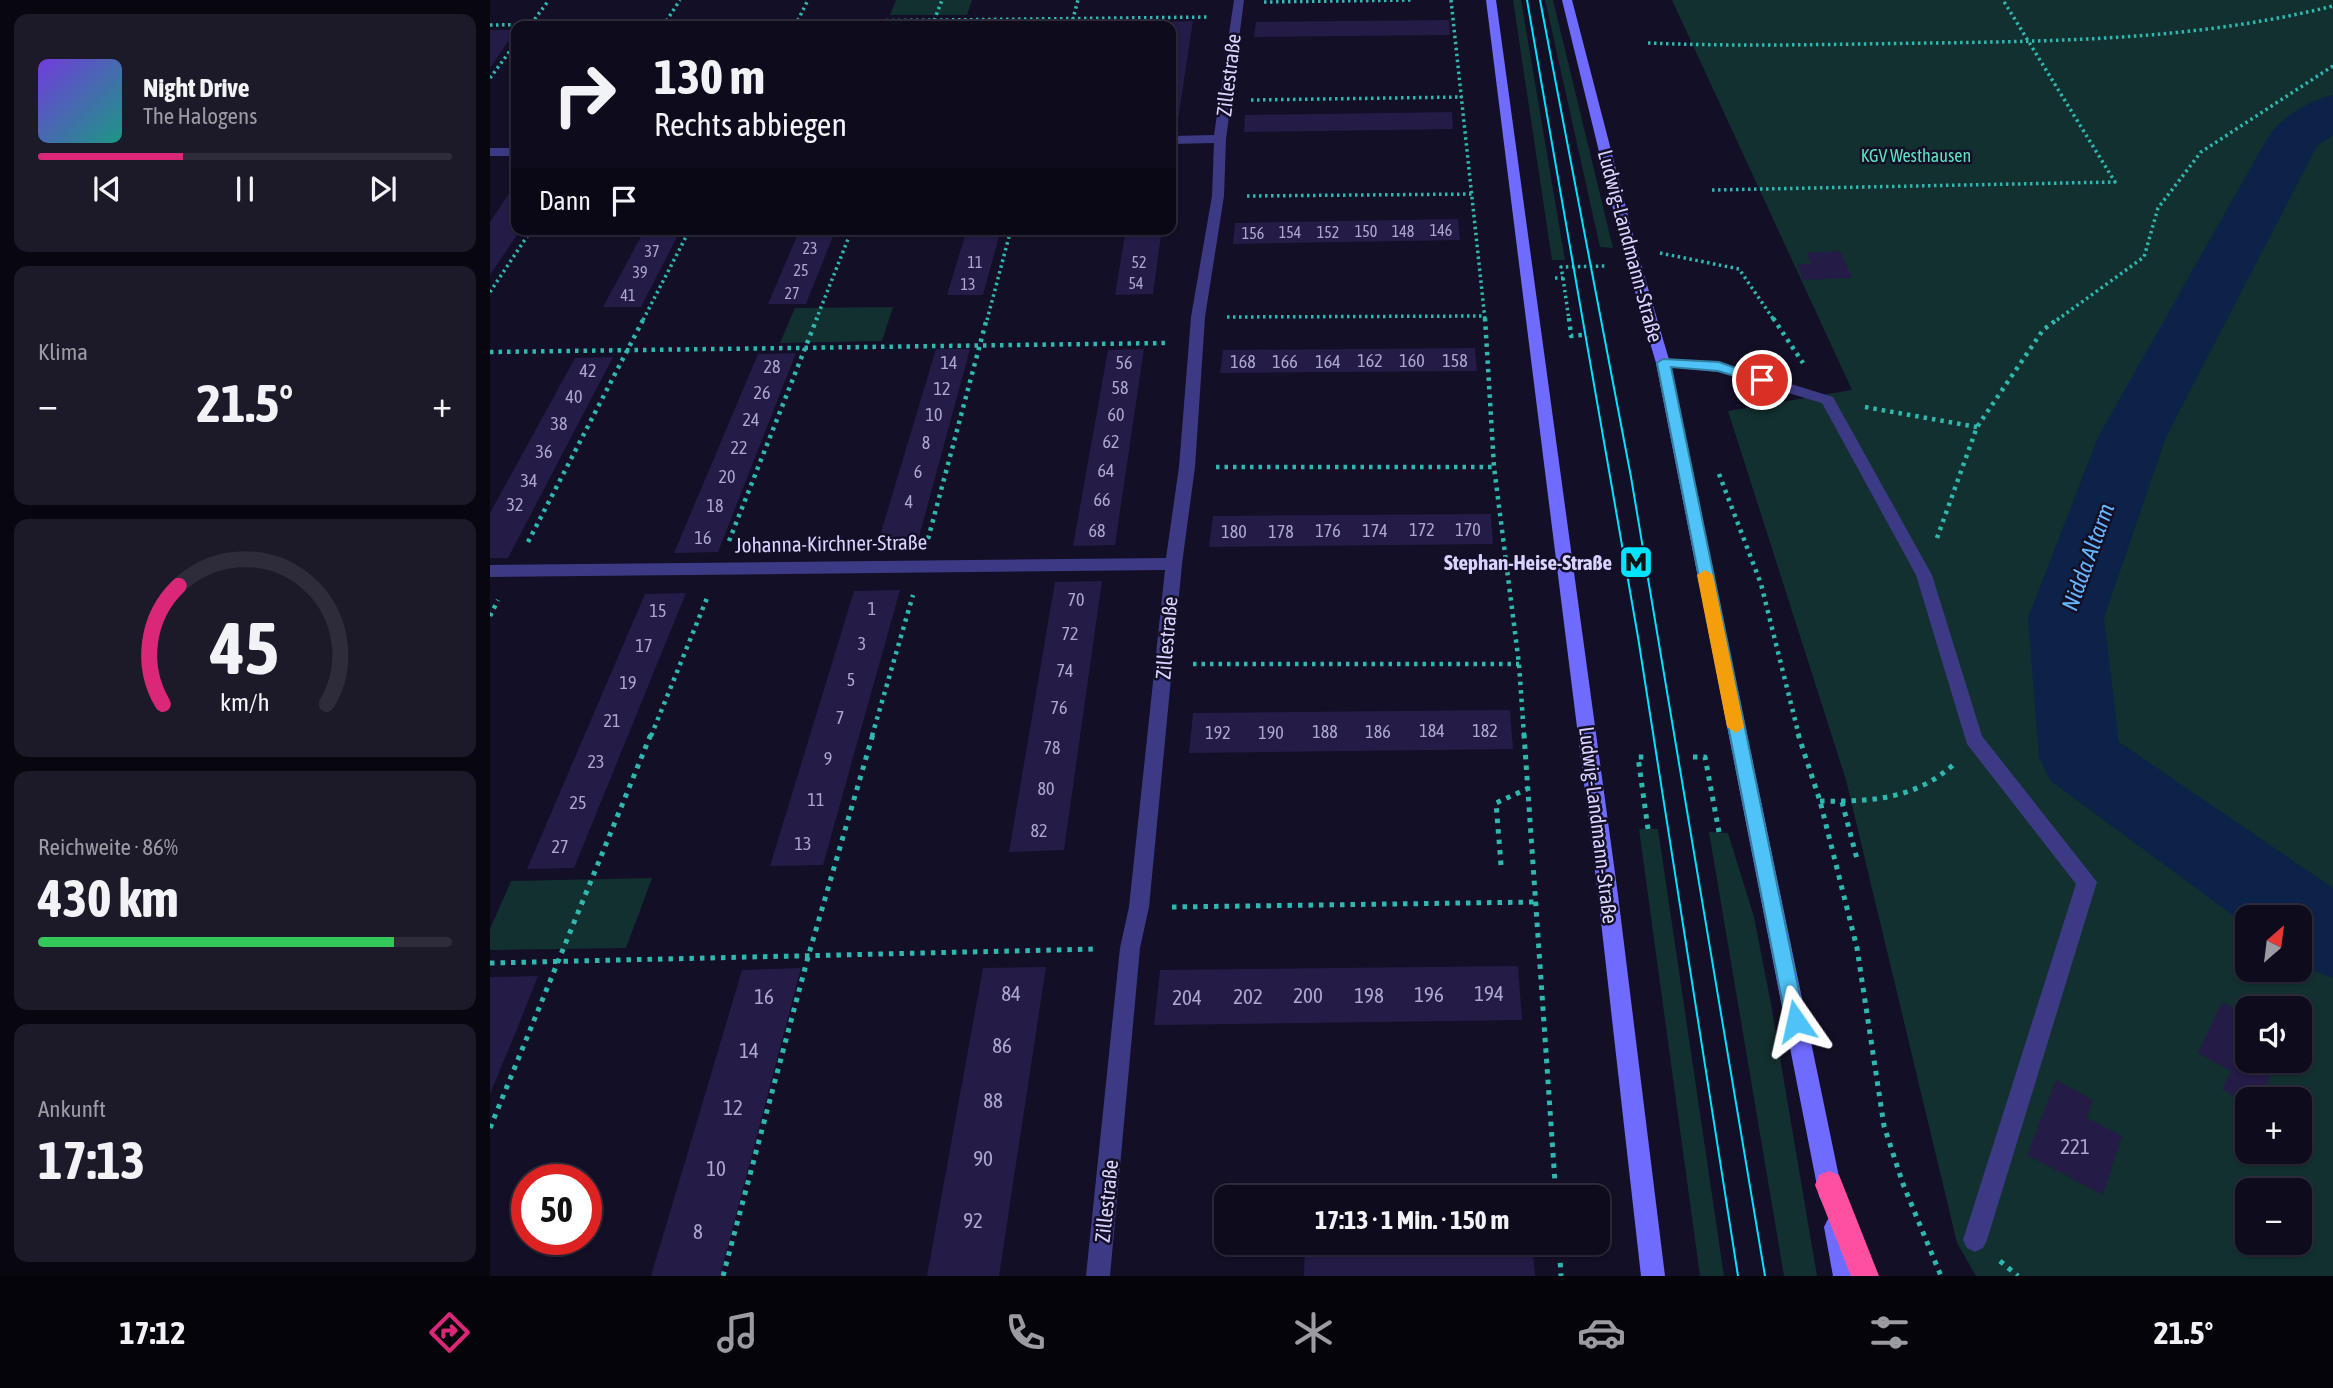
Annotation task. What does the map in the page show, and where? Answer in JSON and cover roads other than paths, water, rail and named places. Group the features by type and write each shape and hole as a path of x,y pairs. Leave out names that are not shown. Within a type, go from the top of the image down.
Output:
{"highway":[{"path":"1829,1185 1865,1276"}],"main road":[{"name":"Ludwig-Landmann-Straße","path":"1492,0 1608,895 1653,1276"},
{"name":"Ludwig-Landmann-Straße","path":"1567,0 1631,254 1663,363 1845,1276"}],"street":[{"name":"Zillestraße","path":"1098,1276 1130,948 1139,907 1174,564 1187,467 1198,317 1218,196 1220,139 1238,1"},
{"path":"1176,141 1220,139"},
{"path":"490,152 511,152"},
{"path":"1663,363 1719,366 1828,400 1924,575 1974,739 2087,882 1975,1240"},
{"name":"Johanna-Kirchner-Straße","path":"490,571 922,564 1174,564"}],"waterway":[{"name":"Nidda Altarm","path":"2333,111 2295,137 2132,437 2066,618 2080,758 2333,938"}],"tram line":[{"path":"1527,0 1638,637 1738,1276"},
{"path":"1540,0 1631,477 1765,1276"}],"place":[{"name":"Stephan-Heise-Straße","path":"1636,562"}],"park label":[{"name":"KGV Westhausen","path":"1916,155"}]}
